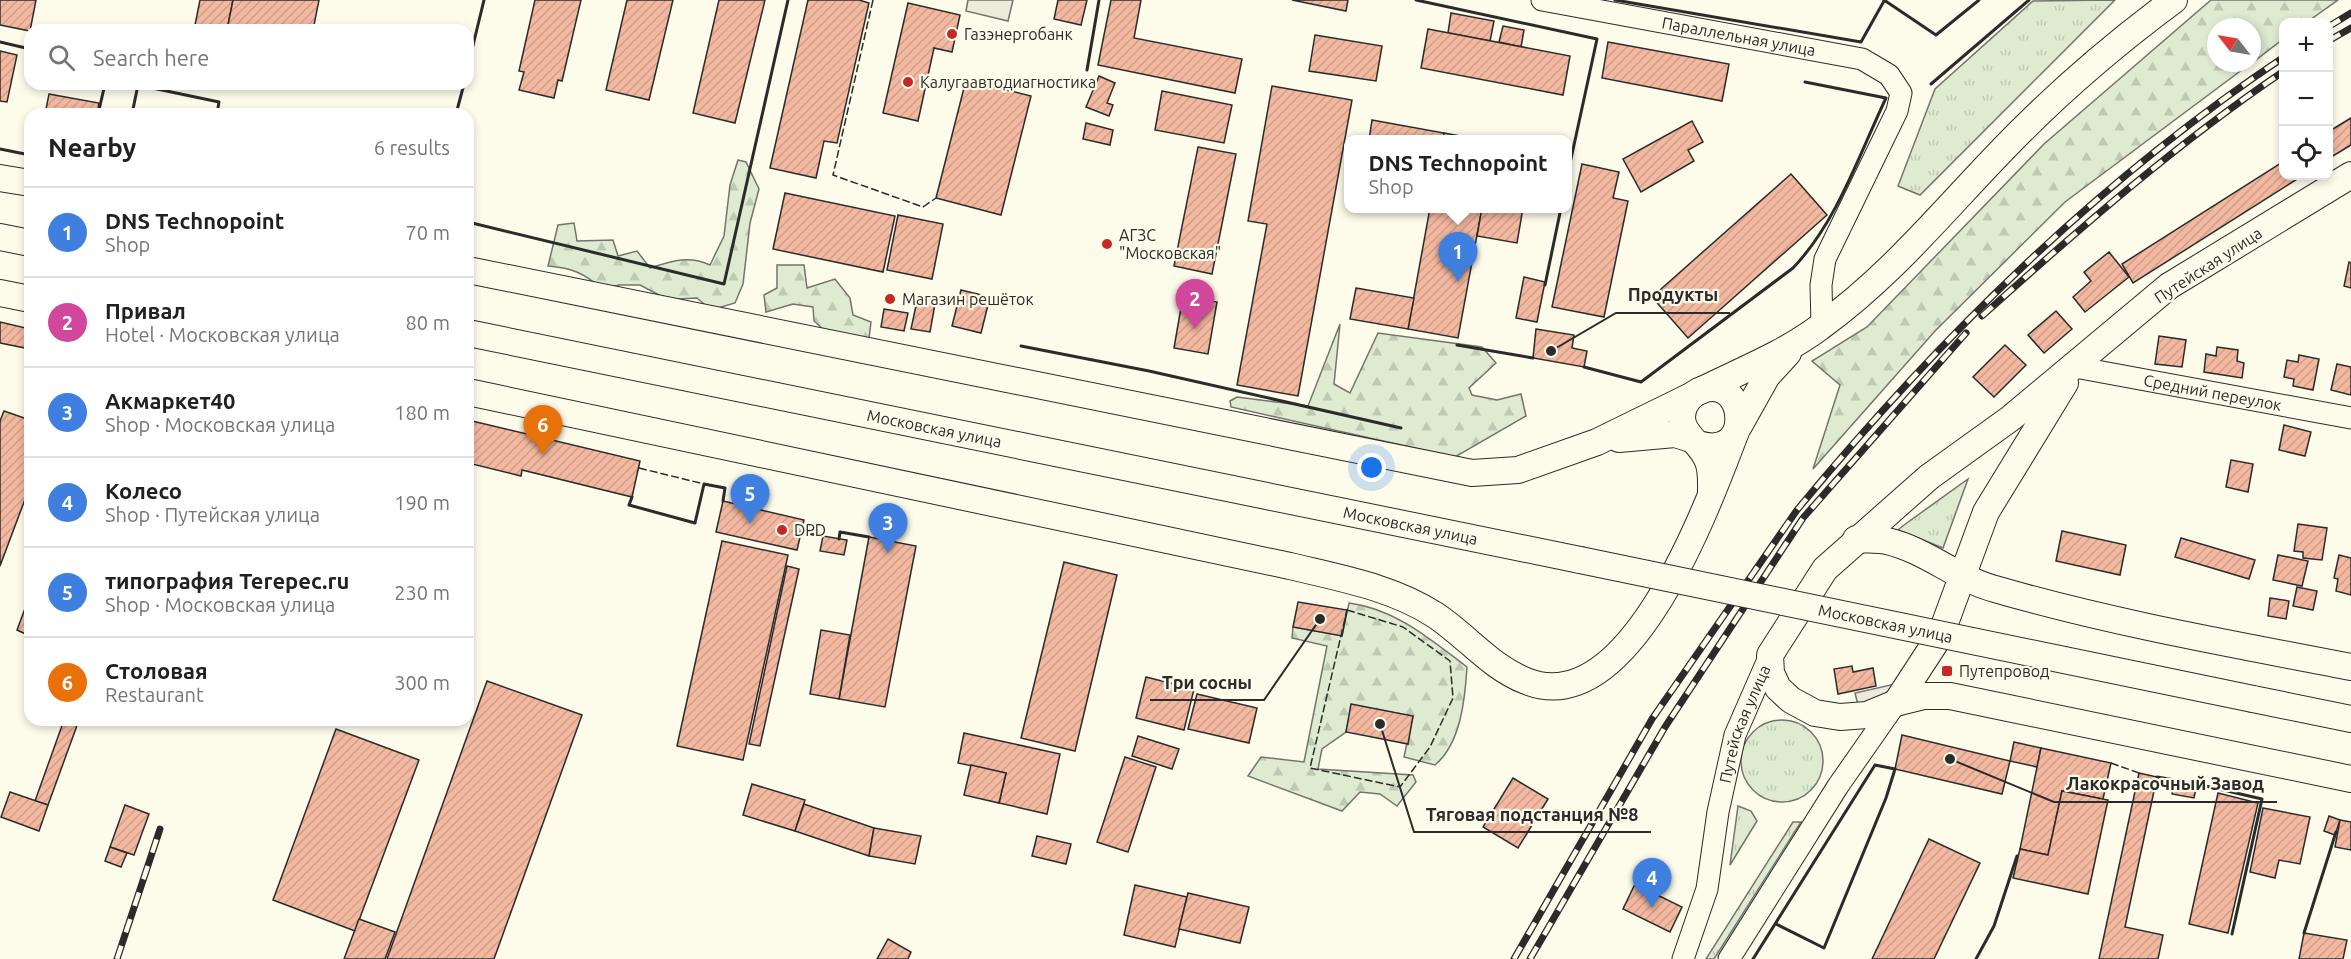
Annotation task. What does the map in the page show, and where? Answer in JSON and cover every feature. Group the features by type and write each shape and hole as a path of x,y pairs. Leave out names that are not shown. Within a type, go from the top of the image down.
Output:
{"main road":[{"path":"474,271 1472,473 1518,470 1598,442 1802,340 1822,326 1893,266 2031,121 2116,43 2174,0"},
{"name":"Путейская улица","path":"1770,654 1825,569 1929,477 2011,418 2075,367 2169,286 2351,175"},
{"path":"0,178 24,182"},
{"path":"0,237 24,242"},
{"path":"0,293 24,298"},
{"name":"Московская улица","path":"474,334 2351,719"},
{"path":"474,393 1290,566 1376,588 1408,600 1437,616 1506,672 1528,682 1550,687 1575,684 1597,674 1617,656 1676,573 1711,500 1737,430 1767,376 1802,340"},
{"name":"Путейская улица","path":"1896,703 1941,634 1964,577 1986,512 2075,367"},
{"path":"1598,442 1675,434 1695,441 1714,446 1723,444 1737,430 1739,410 1731,396 1716,389 1696,393 1687,401 1682,417 1683,425 1695,441 1708,460 1712,475 1711,500"},
{"path":"1856,540 1887,541 1928,556 1964,577 1993,589 2134,625 2351,668"},
{"path":"1770,654 1771,673 1778,688 1791,700 1815,713 1840,717 1867,715 1896,703 1924,696 1950,696 2351,779"}],"street":[{"name":"Параллельная улица","path":"1542,0 1863,59 1889,75 1901,93 1896,111 1825,259 1821,285 1822,326"},
{"name":"Средний переулок","path":"2075,367 2351,417"},
{"name":"Путейская улица","path":"1683,959 1707,889 1718,812 1735,735 1770,654"},
{"name":"Путейская улица","path":"1730,959 1838,786 1896,703"}],"green space":[{"path":"2115,0 1920,195 1898,186 1935,89 2033,1"},
{"path":"2211,0 2338,0 2313,18 2279,18 2279,42 2261,56 2261,18 2207,18 2207,72 2239,72 2065,202 1935,331 1813,469 1840,385 1812,361 1867,327 2044,144"},
{"path":"738,160 746,162 759,189 750,223 743,284 735,303 711,310 697,298 677,299 661,296 640,285 619,285 602,289 577,272 548,266 558,225 574,223 577,241 613,240 618,256 637,251 650,268 673,261 688,260 710,265 724,236 730,185"},
{"path":"777,265 804,265 807,288 835,279 850,298 853,315 871,322 869,338 834,339 814,321 813,307 793,304 766,312 764,295 777,288"},
{"path":"1340,324 1334,384 1350,393 1378,333 1482,347 1496,363 1469,388 1472,395 1497,400 1521,394 1526,416 1455,457 1231,407 1230,401 1237,397 1308,406"},
{"path":"1968,479 1943,548 1898,530 1904,525"},
{"path":"1349,603 1382,612 1412,627 1467,667 1463,706 1456,733 1444,756 1435,765 1404,757 1413,716 1352,705 1346,732 1322,749 1318,769 1413,775 1416,782 1397,806 1380,794 1360,792 1342,811 1248,776 1261,757 1304,762 1327,646 1292,638 1293,627 1342,636"},
{"path":"1782,720 1798,723 1811,732 1820,745 1823,761 1820,777 1811,790 1798,799 1782,802 1766,799 1753,790 1744,777 1741,761 1744,745 1753,732 1766,723"},
{"path":"1738,806 1751,811 1757,821 1730,865"},
{"path":"1793,822 1801,822 1714,959 1706,959"}],"shaded area":[{"path":"968,0 1013,0 1008,21 966,11"},
{"path":"1895,684 1887,697 1858,705 1855,693"}],"building":[{"path":"0,0 36,0 31,24 24,24 24,30 0,25"},
{"path":"200,0 233,0 228,24 195,24"},
{"path":"233,0 319,0 314,24 228,24"},
{"path":"535,0 581,0 562,81 558,80 554,98 519,90 524,72 519,71"},
{"path":"627,0 673,0 649,100 606,90"},
{"path":"719,0 765,0 735,123 693,113"},
{"path":"808,0 859,0 869,3 837,143 824,141 816,178 770,168"},
{"path":"1058,0 1087,0 1081,25 1054,19"},
{"path":"1111,0 1141,0 1134,38 1242,59 1235,93 1098,65"},
{"path":"1292,0 1348,0 1346,11"},
{"name":"Калугаавтодиагностика","path":"908,3 960,15 952,52 934,48 918,121 883,113"},
{"path":"1451,13 1494,21 1490,41 1448,33"},
{"path":"1503,26 1524,30 1521,47 1499,42"},
{"path":"1428,29 1570,56 1563,95 1421,68"},
{"path":"1315,35 1382,46 1376,81 1309,71"},
{"path":"1608,42 1729,64 1722,101 1602,78"},
{"path":"0,51 17,55 7,102 0,101"},
{"path":"1099,76 1115,83 1107,103 1113,105 1109,116 1086,107"},
{"path":"966,80 1031,96 1001,215 936,198"},
{"path":"1272,86 1352,100 1298,396 1237,385 1267,224 1248,221"},
{"path":"1162,91 1232,105 1224,143 1155,130"},
{"path":"49,94 99,103 98,108 46,108"},
{"path":"2351,118 2351,145 2333,156 2333,129"},
{"path":"1372,120 1444,133 1444,135 1370,135"},
{"path":"1692,121 1703,142 1688,150 1694,161 1641,192 1623,159"},
{"path":"1086,123 1113,130 1110,145 1083,139"},
{"path":"1198,147 1236,154 1212,274 1174,266"},
{"path":"1582,164 1619,172 1613,198 1628,201 1604,317 1552,307"},
{"path":"2279,164 2279,180 2296,180 2133,283 2122,264"},
{"path":"1791,174 1827,215 1688,338 1652,297"},
{"path":"785,193 895,216 883,272 773,249"},
{"path":"1429,213 1481,213 1458,338 1408,329"},
{"path":"1481,213 1522,213 1517,243 1477,236"},
{"path":"898,215 943,224 932,279 887,270"},
{"path":"2109,252 2129,277 2085,312 2073,297 2091,281 2084,272"},
{"path":"2349,262 2351,263 2351,288 2344,286"},
{"path":"1524,277 1545,282 1537,322 1516,318"},
{"path":"1356,288 1414,298 1408,329 1350,319"},
{"path":"961,290 990,297 981,333 952,326"},
{"path":"1183,296 1217,302 1208,354 1174,348"},
{"path":"917,301 935,304 930,332 911,329"},
{"path":"884,309 908,313 904,331 881,327"},
{"path":"2056,311 2072,329 2044,353 2028,335"},
{"path":"0,322 24,328 24,348 0,343"},
{"path":"1536,329 1574,335 1572,348 1587,351 1584,367 1533,358"},
{"path":"2159,336 2186,340 2182,367 2155,364"},
{"path":"2005,345 2026,365 1994,397 1973,377"},
{"path":"2217,347 2238,350 2237,361 2244,363 2242,378 2204,372 2206,354 2216,356"},
{"path":"2299,355 2319,359 2313,390 2293,386 2294,379 2284,377 2287,360 2298,362"},
{"path":"2337,364 2351,367 2351,395 2331,390"},
{"path":"4,411 24,418 24,502 0,566 0,421"},
{"path":"474,421 640,461 632,497 522,470 521,476 474,464"},
{"path":"2284,425 2311,432 2305,456 2279,450"},
{"path":"2231,460 2253,464 2248,492 2226,487"},
{"path":"723,501 804,520 797,550 716,532"},
{"path":"2298,524 2327,528 2322,560 2303,558 2303,552 2294,551"},
{"path":"2062,531 2126,545 2120,575 2056,561"},
{"path":"823,536 847,540 844,555 820,551"},
{"path":"869,537 916,546 885,707 839,699"},
{"path":"2181,538 2255,560 2249,579 2175,557"},
{"path":"722,541 788,555 743,760 677,746"},
{"path":"2278,555 2308,561 2302,586 2273,580"},
{"path":"2339,555 2351,558 2351,595 2336,591 2338,579 2334,578"},
{"path":"1064,562 1117,575 1075,751 1021,738"},
{"path":"787,566 799,569 760,746 749,744"},
{"path":"2297,587 2317,591 2313,610 2293,606"},
{"path":"2270,598 2289,601 2286,619 2268,616"},
{"path":"1298,602 1347,610 1342,636 1293,627"},
{"path":"24,611 24,633 17,630"},
{"path":"821,630 850,635 839,699 810,694"},
{"path":"1852,666 1853,672 1873,668 1876,686 1838,694 1834,669"},
{"path":"1146,677 1194,689 1184,730 1136,718"},
{"path":"487,681 582,715 494,959 387,959 471,726 474,726 474,717"},
{"path":"1197,694 1257,708 1249,743 1188,729"},
{"path":"1351,704 1413,716 1408,744 1346,732"},
{"path":"62,726 77,726 48,805 35,801"},
{"path":"336,729 419,760 355,931 273,900"},
{"path":"964,733 1060,754 1047,814 999,803 1006,773 958,763"},
{"path":"1902,735 2010,761 2002,794 1895,769"},
{"path":"1138,736 1179,749 1172,769 1132,756"},
{"path":"2014,742 2041,748 2037,767 2010,761"},
{"path":"2041,748 2111,763 2103,799 2062,791 2048,855 2020,849"},
{"path":"1125,757 1156,767 1128,852 1097,842"},
{"path":"971,765 1006,773 999,803 964,795"},
{"path":"2139,773 2157,777 2125,927 2163,935 2158,959 2099,959"},
{"path":"1513,778 1548,799 1518,848 1483,827"},
{"path":"2175,780 2197,784 2194,798 2172,794"},
{"path":"752,784 805,800 795,831 743,815"},
{"path":"2062,791 2108,800 2088,894 2013,878 2020,849 2048,855"},
{"path":"10,792 48,805 39,831 1,817"},
{"path":"2218,793 2258,803 2228,933 2189,924"},
{"path":"804,804 874,828 869,856 795,831"},
{"path":"125,805 149,814 134,855 110,847"},
{"path":"2263,808 2310,817 2300,864 2279,860 2275,878 2250,872"},
{"path":"2329,816 2340,820 2335,835 2324,831"},
{"path":"2340,820 2351,822 2351,850 2335,847"},
{"path":"874,828 921,836 915,864 869,856"},
{"path":"1037,836 1071,844 1066,864 1032,856"},
{"path":"1929,839 1980,863 1934,959 1872,959"},
{"path":"110,847 127,853 121,867 105,861"},
{"path":"1635,884 1682,907 1670,932 1623,909"},
{"path":"1135,885 1187,897 1175,947 1124,935"},
{"path":"1188,893 1249,907 1240,943 1179,929"},
{"path":"359,919 395,932 385,959 344,959"},
{"path":"2304,933 2347,940 2343,959 2299,959"},
{"path":"888,939 911,952 908,959 877,959"}],"railway":[{"path":"2333,24 2351,13"},
{"path":"2333,38 2351,28"},
{"path":"1514,959 1652,719 1797,510 1851,446 1964,324 2085,210 2215,105 2279,60"},
{"path":"1982,316 2092,219 2167,158 2283,72"},
{"path":"1530,959 1665,727 1803,518 1966,333"},
{"path":"117,959 160,829"}],"fence":[{"path":"873,0 833,175 923,207 936,198"},
{"path":"639,468 704,484"},
{"path":"1347,610 1403,627 1450,661 1453,698 1430,747 1400,787 1310,768 1347,610"},
{"path":"2111,763 2139,773"}],"wall":[{"path":"474,41 484,0"},
{"path":"474,223 724,284 788,0"},
{"path":"1087,70 1099,0"},
{"path":"1416,0 1597,39 1572,154"},
{"path":"1615,0 1861,42 1884,1"},
{"path":"1884,0 1936,35 1979,0"},
{"path":"1931,84 2029,0"},
{"path":"0,42 24,48"},
{"path":"1584,367 1641,382 1793,268 1809,250 1835,209 1886,98 1805,82"},
{"path":"99,108 104,90"},
{"path":"133,108 137,90"},
{"path":"162,90 219,102 218,108"},
{"path":"458,108 462,90"},
{"path":"0,149 24,154"},
{"path":"1545,285 1560,213"},
{"path":"1457,345 1533,358"},
{"path":"1021,346 1149,371 1401,428"},
{"path":"632,497 629,505 695,523 704,484 725,488 723,501"},
{"path":"801,532 823,536"},
{"path":"839,539 840,532 869,537"},
{"path":"1753,959 1875,765 1895,769 1886,798 1824,948 1776,924"},
{"path":"2157,777 2175,780"},
{"path":"2197,784 2262,799 2232,934"},
{"path":"2304,933 2336,832"},
{"path":"1976,959 1994,926 2017,856"}],"place":[{"name":"Газэнергобанк","path":"952,34"},
{"name":"Калугаавтодиагностика","path":"908,82"},
{"name":"АГЗС \"Московская\"","path":"1107,244"},
{"name":"DNS Technopoint","path":"1458,282"},
{"name":"Магазин решёток","path":"890,299"},
{"name":"Привал","path":"1195,329"},
{"name":"Продукты","path":"1551,351"},
{"name":"Столовая","path":"543,455"},
{"name":"типография Terepec.ru","path":"750,524"},
{"name":"DPD","path":"782,530"},
{"name":"Акмаркет40","path":"888,553"},
{"name":"Три сосны","path":"1320,619"},
{"name":"Путепровод","path":"1947,671"},
{"name":"Тяговая подстанция №8","path":"1380,724"},
{"name":"Лакокрасочный Завод","path":"1950,759"},
{"name":"Колесо","path":"1652,908"}]}
